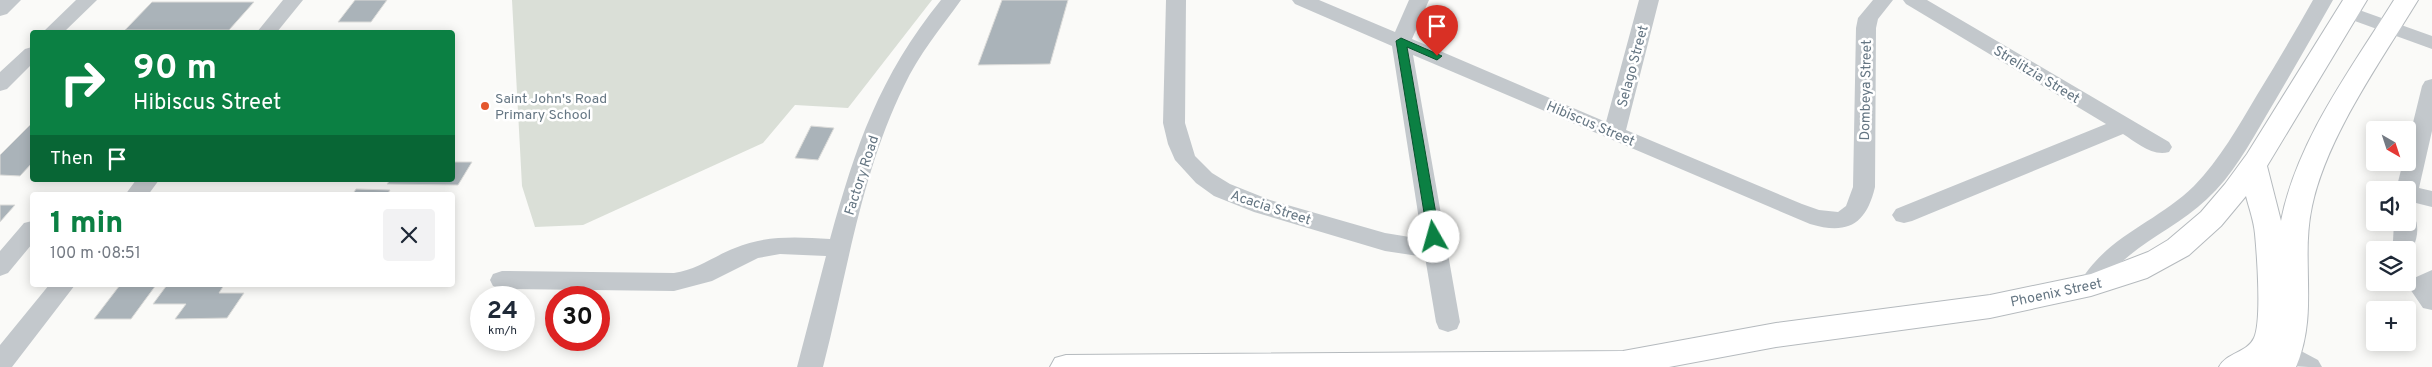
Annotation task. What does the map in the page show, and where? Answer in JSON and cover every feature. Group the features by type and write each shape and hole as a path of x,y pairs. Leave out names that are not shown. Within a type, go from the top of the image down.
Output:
{"main road":[{"path":"2286,358 2293,327 2292,240 2298,204 2310,171 2338,113 2406,0"},
{"name":"Phoenix Street","path":"1624,363 1774,336 1962,312 2089,287 2136,272 2165,256 2196,234 2220,211 2252,165 2342,4"},
{"path":"2252,165 2270,232 2273,320 2286,358"},
{"path":"2236,367 2254,358 2286,358"},
{"path":"1066,367 1624,363 1668,367"}],"street":[{"path":"0,10 11,0"},
{"path":"55,30 87,0"},
{"path":"269,30 293,0"},
{"name":"Factory Road","path":"810,367 849,213 881,113 899,77 919,44 951,0"},
{"name":"Acacia Street","path":"1176,0 1174,123 1179,144 1186,160 1204,178 1222,190 1262,206 1385,242 1436,250"},
{"name":"Hibiscus Street","path":"1302,0 1816,218 1832,221 1846,218 1856,212 1861,203 1864,187"},
{"path":"1419,0 1401,41 1448,322"},
{"name":"Selago Street","path":"1614,133 1649,0"},
{"name":"Dombeya Street","path":"1864,187 1866,28 1868,18 1884,0"},
{"name":"Strelitzia Street","path":"1912,0 1942,7 2161,147"},
{"path":"2089,287 2098,270 2110,258 2214,180 2342,4 2389,28 2432,43"},
{"path":"0,84 30,55"},
{"path":"2410,181 2432,86"},
{"path":"1904,215 2124,125"},
{"path":"138,192 146,182"},
{"path":"2416,194 2432,199"},
{"path":"0,267 30,231"},
{"path":"502,280 674,282 699,278 745,252 765,247 840,248"},
{"path":"2432,279 2423,284 2422,289 2423,293 2432,301"},
{"path":"0,364 61,287"}],"shaded area":[{"path":"512,0 932,0 848,108 795,105 763,143 583,225 535,227 522,186"}],"building":[{"path":"355,0 387,0 371,22 338,22"},
{"path":"1002,0 1068,0 1050,64 978,65"},
{"path":"152,2 254,2 229,30 125,30"},
{"path":"30,125 30,165 20,176 0,175 0,155"},
{"path":"811,126 834,128 818,160 795,158"},
{"path":"455,162 472,162 458,185 387,184 388,182 455,182"},
{"path":"356,189 390,190 389,192 354,192"},
{"path":"0,205 15,205 0,222"},
{"path":"118,287 155,287 131,319 94,319"},
{"path":"166,287 223,287 219,293 244,293 227,318 175,319 186,304 153,304"}],"place":[{"name":"Saint John's Road Primary School","path":"485,106"}],"route":[{"path":"1434,237 1428,192 1401,41 1437,56"}]}
